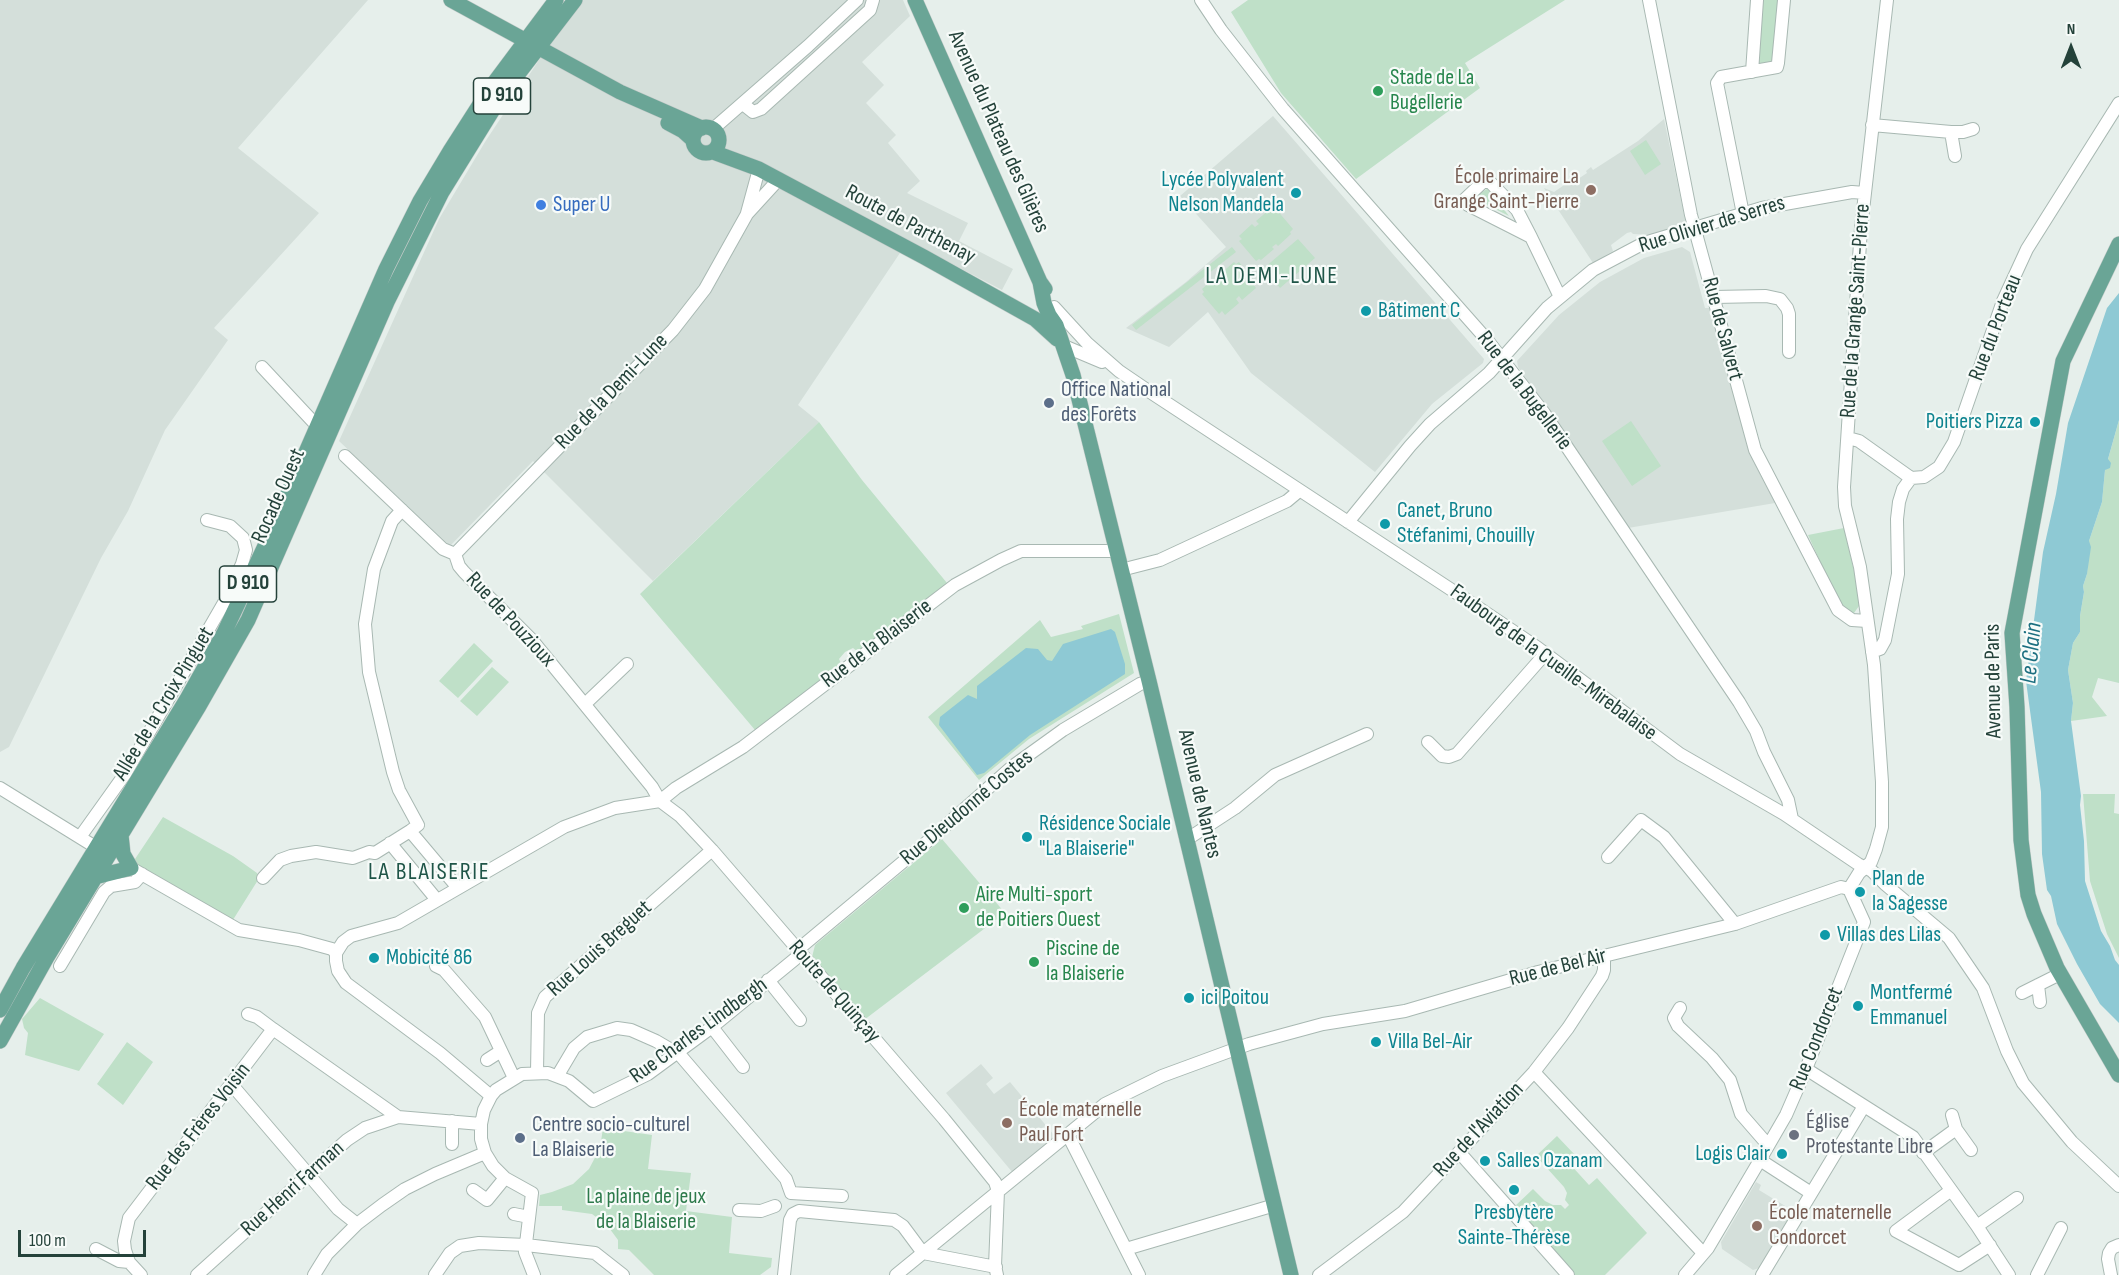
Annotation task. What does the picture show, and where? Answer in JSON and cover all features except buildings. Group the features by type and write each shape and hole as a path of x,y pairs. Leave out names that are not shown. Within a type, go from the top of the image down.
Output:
{"main road":[{"name":"Route de Parthenay","path":"451,0 620,92 633,105 683,131 708,138 759,169 1038,321 1064,346"},
{"name":"D 910","path":"530,44 556,0"},
{"name":"Rocade Ouest","path":"0,1010 23,968 187,699 224,633 266,546 386,269 420,201 471,117 530,44 575,0"},
{"name":"Avenue du Plateau des Glières","path":"915,0 1040,282 1054,307 1056,325"},
{"name":"Rocade Ouest","path":"0,1041 47,957 199,706 248,620 387,302 428,217 530,44"},
{"name":"Avenue de Paris","path":"2119,244 2063,361 2013,622 2021,840 2028,895 2060,974 2119,1075"},
{"name":"Avenue du Plateau des Glières","path":"1040,282 1045,306 1056,325"},
{"name":"Route de Parthenay","path":"1038,321 1056,325"},
{"name":"Avenue de Nantes","path":"1056,325 1073,375 1117,551 1291,1275"},
{"path":"96,877 136,871 123,854 121,835"}],"street":[{"path":"708,138 857,0"},
{"path":"743,104 753,112 761,109 870,10 873,0"},
{"name":"Rue de la Bugellerie","path":"1201,0 1221,30 1283,109 1502,359 1544,413 1739,702 1756,731 1788,800 1792,819"},
{"name":"Rue de Salvert","path":"1648,0 1695,229 1758,459 1809,551 1838,610 1852,620 1867,621"},
{"path":"1752,72 1757,0"},
{"path":"1743,214 1717,83 1721,77 1776,67 1784,0"},
{"name":"Rue de la Grange Saint-Pierre","path":"1866,867 1876,849 1882,827 1882,782 1872,652 1860,567 1844,497 1855,303 1887,0"},
{"name":"Rue du Porteau","path":"1911,478 1924,477 1932,473 1939,467 1954,442 2003,301 2027,249 2087,150 2119,103"},
{"path":"1872,125 1951,132 1973,129"},
{"path":"1951,132 1955,156"},
{"name":"Rue de la Demi-Lune","path":"747,214 759,169"},
{"name":"Rue de la Demi-Lune","path":"455,554 674,330 705,289 747,214 779,179"},
{"path":"1531,237 1468,205 1465,199 1483,182 1490,182 1517,210 1531,237 1560,297"},
{"name":"Rue Olivier de Serres","path":"1348,522 1430,424 1489,373 1547,308 1593,270 1644,243 1743,214 1789,202 1865,192"},
{"path":"1714,297 1766,296 1780,299 1789,314 1789,352"},
{"path":"1054,307 1087,343 1119,371"},
{"path":"1056,325 1087,343"},
{"path":"1064,346 1119,371 1299,491 1287,501 1160,560 1121,570"},
{"path":"262,367 318,427"},
{"path":"1848,438 1859,441 1911,478 1903,489 1899,502 1898,574 1886,640 1880,650 1872,652"},
{"name":"Rue de Pouzioux","path":"345,456 443,549 455,554 459,566 532,640 652,787 660,801"},
{"name":"Faubourg de la Cueille-Mirebalaise","path":"1299,491 1452,590 1545,654 1680,754 1792,819 1858,864 1866,867 1949,938 1983,988 2007,1051 2023,1083 2072,1142 2119,1186"},
{"path":"263,879 280,860 291,856 316,852 353,858 369,852 375,853 418,825 399,790 393,772 369,672 365,624 374,569 392,521 402,510"},
{"name":"Allée de la Croix Pinguet","path":"80,837 125,774 225,601 242,564 246,550 243,538 230,526 207,520"},
{"name":"Rue de la Blaiserie","path":"660,801 676,788 742,747 955,585 1021,550 1117,551"},
{"path":"1428,742 1442,756 1449,757 1457,754 1545,654"},
{"path":"585,704 627,664"},
{"name":"Rue Dieudonné Costes","path":"801,953 801,947 934,836 1013,766 1064,730 1132,688 1149,681"},
{"path":"1186,840 1235,808 1275,775 1366,734"},
{"path":"0,788 97,848"},
{"path":"491,1096 440,1053 346,983 338,971 336,953 343,942 351,936 398,923 498,864 573,824 615,808 660,801"},
{"name":"Route de Quinçay","path":"660,801 680,816 712,850 944,1119 995,1182 998,1191"},
{"path":"1608,857 1641,820 1664,837 1735,924"},
{"path":"410,831 458,888"},
{"path":"390,843 437,900"},
{"name":"Rue Louis Breguet","path":"537,1072 538,1013 545,997 712,850"},
{"path":"1845,888 1866,867"},
{"path":"60,966 104,892 115,885 135,882 136,871 239,930 299,940 332,949 336,953"},
{"name":"Rue de Bel Air","path":"896,1275 1106,1104 1162,1076 1248,1044 1323,1024 1405,1011 1527,975 1735,924 1845,888"},
{"name":"Rue Condorcet","path":"1685,1275 1703,1253 1760,1160 1786,1115 1806,1069 1864,922 1845,888"},
{"name":"Rue Charles Lindbergh","path":"558,1075 579,1088 592,1101 648,1074 712,1027 801,953"},
{"name":"Rue de l'Aviation","path":"1319,1275 1403,1212 1534,1072 1568,1028 1602,976 1604,956"},
{"path":"436,966 444,970 485,1017 514,1078"},
{"path":"2022,993 2060,974"},
{"path":"768,980 800,1020"},
{"path":"2038,985 2040,1002"},
{"path":"1680,1008 1674,1018 1678,1026 1730,1080 1741,1113 1768,1145"},
{"path":"248,1014 257,1017 398,1117 481,1124"},
{"path":"712,1027 743,1067"},
{"path":"534,1275 525,1252 532,1193 506,1178 493,1166 485,1153 481,1139 484,1110 491,1096 503,1084 514,1078 537,1072 558,1075 574,1048 587,1036 617,1028 631,1030 677,1053 786,1179 791,1193 842,1196"},
{"name":"Rue des Frères Voisin","path":"129,1262 124,1241 129,1218 273,1029"},
{"path":"487,1060 501,1051"},
{"path":"1806,1069 1913,1137 2009,1275"},
{"path":"1534,1072 1703,1253"},
{"path":"232,1085 338,1209 357,1224"},
{"path":"1762,1275 1864,1106"},
{"path":"1952,1115 1956,1129 1971,1150"},
{"name":"Rue Henri Farman","path":"197,1275 347,1140 365,1128 398,1117"},
{"path":"452,1121 452,1144"},
{"path":"1923,1153 1956,1129"},
{"path":"1068,1135 1139,1275"},
{"path":"1459,1152 1565,1274"},
{"path":"314,1275 327,1254 357,1224 405,1189 485,1153"},
{"path":"1760,1160 1811,1193"},
{"path":"473,1190 487,1200 506,1178"},
{"path":"784,1275 790,1220 793,1214 799,1211 894,1220 903,1226 923,1253 996,1271 998,1191"},
{"path":"1950,1191 1896,1231 1959,1265 1989,1245"},
{"path":"1977,1226 2009,1200"},
{"path":"1126,1249 1275,1205"},
{"path":"739,1210 761,1211 775,1206"},
{"path":"514,1214 529,1217"},
{"path":"2054,1275 2040,1271 2061,1228"},
{"path":"435,1275 450,1253 468,1243 526,1245 596,1253 623,1275"},
{"path":"2111,1275 2109,1253 2112,1248 2119,1245"},
{"path":"96,1250 119,1261 129,1262 141,1275"}],"shaded area":[{"path":"0,0 368,0 238,148 319,213 214,328 228,340 165,430 128,511 101,558 9,747 0,752"},
{"path":"583,0 903,0 910,16 862,62 884,85 866,103 896,135 888,143 920,181 907,193 968,223 959,241 1013,269 1002,290 908,241 798,405 819,422 653,581 533,461 450,546 339,441 439,219 485,142 564,22"},
{"path":"1273,116 1484,359 1483,363 1432,404 1375,472 1251,373 1208,312 1169,347 1126,328 1186,282 1226,247 1180,196"},
{"name":"École primaire La Grange Saint-Pierre","path":"1664,119 1685,219 1684,226 1654,235 1627,233 1611,245 1613,251 1593,263 1544,188 1554,192 1576,177 1578,179 1591,167 1593,170 1638,141"},
{"path":"1682,247 1690,252 1705,308 1711,308 1749,453 1775,503 1628,528 1518,367 1517,361 1559,315 1600,282 1644,258"},
{"name":"École maternelle Paul Fort","path":"981,1064 993,1078 986,1084 994,1094 1010,1082 1058,1140 1013,1173 946,1093"},
{"name":"École maternelle Condorcet","path":"1756,1182 1761,1185 1759,1190 1795,1212 1759,1268 1753,1270 1722,1249 1721,1242"}],"green space":[{"name":"Stade de La Bugellerie","path":"1248,0 1565,0 1465,63 1480,88 1356,179 1281,93 1231,12"},
{"path":"1759,0 1781,0 1776,65 1755,64"},
{"path":"1646,140 1661,164 1645,175 1630,151"},
{"path":"1487,189 1509,216 1475,199 1475,196"},
{"path":"1270,209 1273,212 1276,209 1293,229 1291,234 1278,246 1276,244 1272,247 1274,249 1261,260 1256,261 1239,241 1242,239 1239,236 1252,224 1255,227 1259,224 1256,221"},
{"path":"1298,239 1315,258 1280,288 1264,268"},
{"path":"1232,247 1236,252 1136,330 1132,325"},
{"path":"1234,262 1236,264 1239,262 1255,282 1253,284 1256,288 1242,300 1239,296 1236,299 1239,303 1225,315 1222,311 1219,314 1202,294 1204,292 1202,289 1216,277 1219,279 1222,277 1220,274"},
{"path":"2119,420 2119,683 2098,678 2092,697 2107,716 2071,721 2073,703 2068,670 2073,643 2080,632 2089,541 2102,502 2105,470"},
{"path":"1631,421 1661,466 1632,486 1602,441"},
{"path":"819,422 862,480 947,583 858,652 853,648 845,652 839,659 842,665 755,730 640,594"},
{"path":"1844,528 1858,588 1859,606 1854,613 1847,611 1838,601 1808,535"},
{"path":"1119,614 1134,673 1029,739 979,780 928,717 1040,620 1051,637 1083,629 1081,626"},
{"path":"474,643 493,661 458,698 439,681"},
{"path":"492,667 509,682 477,716 460,701"},
{"path":"2083,794 2115,794 2114,813 2119,814 2119,958 2107,934 2090,881"},
{"path":"163,817 233,856 257,873 258,880 231,923 133,862"},
{"path":"942,839 1005,913 864,1020 812,957 815,945"},
{"path":"40,998 104,1034 79,1071 25,1055 28,1033 22,1019"},
{"path":"127,1042 153,1062 123,1105 97,1084"},
{"name":"La plaine de jeux de la Blaiserie","path":"603,1128 652,1135 648,1169 691,1173 686,1211 732,1217 729,1253 772,1258 771,1267 760,1275 654,1275 629,1250 618,1249 618,1240 607,1225 592,1214 562,1210 562,1206 539,1206 540,1195 573,1184 589,1169 600,1148"},
{"path":"1557,1136 1575,1155 1568,1162 1589,1185 1597,1178 1647,1233 1605,1275 1573,1275 1514,1207 1533,1189 1545,1201 1553,1205 1561,1205 1565,1209 1569,1205 1565,1200 1567,1193 1564,1187 1536,1156"}],"water":[{"name":"Le Clain","path":"2119,293 2119,420 2108,459 2111,463 2110,468 2105,470 2102,502 2089,541 2091,547 2083,586 2080,632 2073,643 2068,670 2073,703 2071,721 2081,796 2085,881 2101,931 2119,965 2119,1023 2100,1004 2077,964 2057,924 2051,896 2047,890 2042,854 2041,792 2026,681 2043,552 2068,423 2107,308"},
{"path":"1111,629 1115,632 1125,664 1125,674 1030,735 984,773 977,775 939,725 940,717 968,695 977,699 977,686 1026,648 1038,649 1047,660 1052,661 1063,644"}],"place":[{"name":"Stade de La Bugellerie","path":"1378,91"},
{"name":"École primaire La Grange Saint-Pierre","path":"1591,190"},
{"name":"Lycée Polyvalent Nelson Mandela","path":"1296,193"},
{"name":"Super U","path":"541,205"},
{"name":"Bâtiment C","path":"1366,311"},
{"name":"Office National des Forêts","path":"1049,403"},
{"name":"Poitiers Pizza","path":"2035,422"},
{"name":"Canet, Bruno Stéfanimi, Chouilly","path":"1385,524"},
{"name":"Résidence Sociale \"La Blaiserie\"","path":"1027,837"},
{"name":"Plan de la Sagesse","path":"1860,892"},
{"name":"Aire Multi-sport de Poitiers Ouest","path":"964,908"},
{"name":"Villas des Lilas","path":"1825,935"},
{"name":"Mobicité 86","path":"374,958"},
{"name":"Piscine de la Blaiserie","path":"1034,962"},
{"name":"ici Poitou","path":"1189,998"},
{"name":"Montfermé Emmanuel","path":"1858,1006"},
{"name":"Villa Bel-Air","path":"1376,1042"},
{"name":"École maternelle Paul Fort","path":"1007,1123"},
{"name":"Église Protestante Libre","path":"1794,1135"},
{"name":"Centre socio-culturel La Blaiserie","path":"520,1138"},
{"name":"Logis Clair","path":"1782,1154"},
{"name":"Salles Ozanam","path":"1485,1161"},
{"name":"Presbytère Sainte-Thérèse","path":"1514,1190"},
{"name":"École maternelle Condorcet","path":"1757,1226"}],"district":[{"name":"LA DEMI-LUNE","path":"1272,277"},
{"name":"LA BLAISERIE","path":"429,873"}]}
